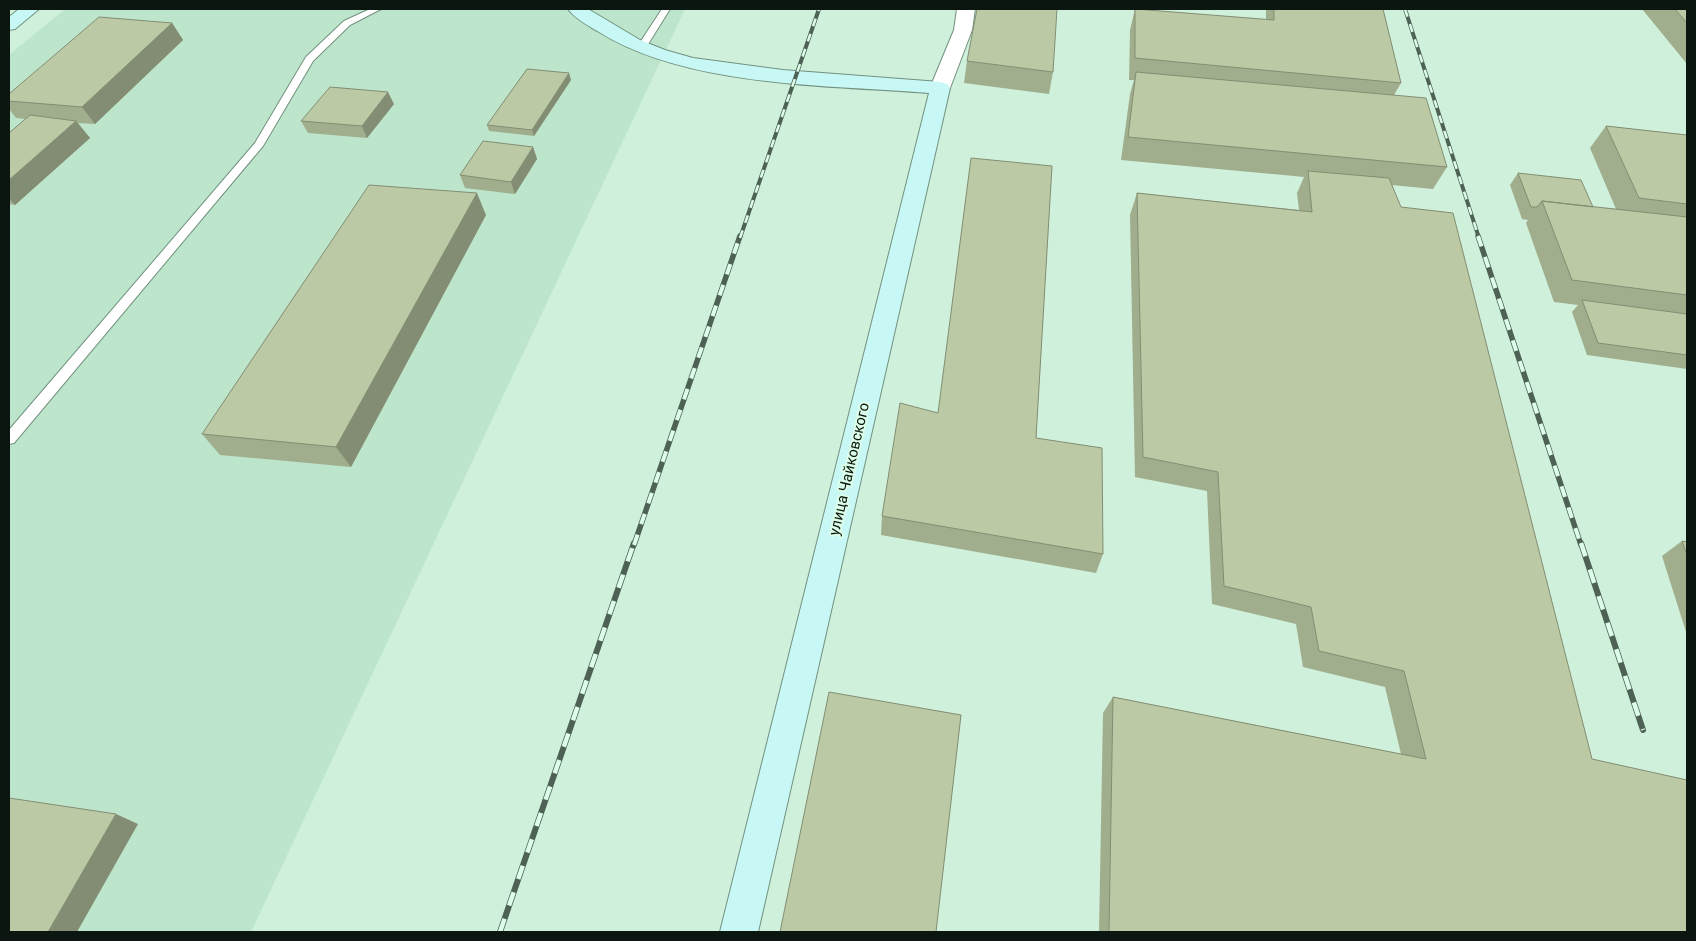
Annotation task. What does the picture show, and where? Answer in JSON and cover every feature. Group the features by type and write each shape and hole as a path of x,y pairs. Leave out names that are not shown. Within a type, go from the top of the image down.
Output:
{"street":[{"path":"9,25 30,9"},
{"path":"577,9 600,26 642,47 672,58 720,68 795,77 940,88"},
{"name":"улица Чайковского","path":"739,932 940,88 960,37 966,9"}],"lane":[{"path":"9,439 259,144 309,59 347,23 377,9"},
{"path":"642,47 666,9"}],"shaded area":[{"path":"65,9 685,9 251,932 9,932 9,55"}],"building":[{"path":"977,9 1057,9 1053,72 967,61"},
{"path":"1135,9 1274,20 1274,9 1383,9 1401,83 1135,58"},
{"path":"1675,9 1687,9 1687,23"},
{"path":"99,17 172,23 82,107 9,101 9,94"},
{"path":"527,69 569,73 532,130 487,125"},
{"path":"1136,72 1426,98 1447,167 1128,137"},
{"path":"330,87 388,92 362,126 301,121"},
{"path":"30,115 76,121 9,180 9,133"},
{"path":"1606,126 1687,135 1687,204 1639,198"},
{"path":"483,141 533,147 511,182 460,175"},
{"path":"971,158 1052,166 1036,438 1102,448 1103,554 882,516 900,403 938,413"},
{"path":"1308,171 1389,178 1401,207 1453,213 1592,759 1687,780 1687,932 1109,932 1113,697 1426,759 1404,671 1319,651 1311,607 1224,586 1218,472 1143,457 1137,193 1312,212"},
{"path":"1518,173 1581,180 1593,207 1542,201 1537,207 1531,207"},
{"path":"369,185 477,193 336,447 202,434"},
{"path":"1542,201 1687,217 1687,295 1572,280"},
{"path":"1582,300 1687,314 1687,355 1598,343"},
{"path":"1682,541 1687,542 1687,555"},
{"path":"829,692 961,715 936,932 780,932"},
{"path":"9,798 116,814 48,932 9,932"}],"railway":[{"path":"740,238 819,9"},
{"path":"1405,9 1479,238"},
{"path":"634,545 740,236"},
{"path":"1478,236 1581,545"},
{"path":"500,932 634,543"},
{"path":"1581,543 1643,730"}]}
